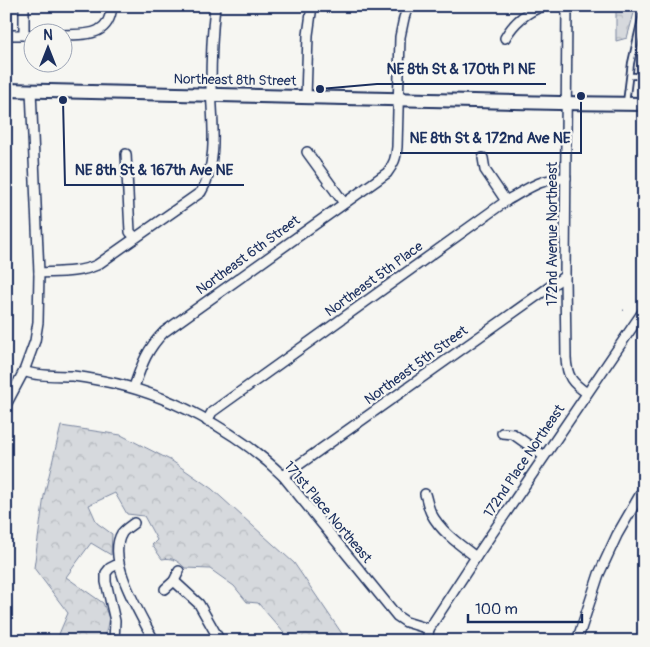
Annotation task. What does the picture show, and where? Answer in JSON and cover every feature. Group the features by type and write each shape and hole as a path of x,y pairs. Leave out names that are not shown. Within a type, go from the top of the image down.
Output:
{"street":[{"path":"24,6 26,22"},
{"path":"72,35 102,30 107,24 112,6"},
{"path":"39,273 85,270 112,255 200,192 207,181 212,160 213,25 215,6"},
{"path":"306,97 308,35 312,6"},
{"path":"399,99 400,37 408,6"},
{"path":"505,38 521,17 543,6"},
{"name":"172nd Avenue Northeast","path":"567,6 565,276 567,370 570,378 587,393"},
{"path":"6,34 22,35"},
{"name":"Northeast 8th Street","path":"6,90 567,104 644,104"},
{"path":"6,405 24,371 35,341 38,322 39,273 31,90"},
{"name":"Northeast 6th Street","path":"134,387 143,359 152,344 164,332 387,173 396,159 399,99"},
{"path":"307,152 344,202"},
{"path":"126,154 130,232 134,238"},
{"path":"483,158 485,170 506,201"},
{"name":"Northeast 5th Place","path":"207,421 212,412 506,201 540,181 551,178 566,178"},
{"name":"Northeast 5th Street","path":"282,476 565,276"},
{"name":"172nd Place Northeast","path":"429,629 644,310"},
{"path":"24,371 32,375 76,377 134,387"},
{"name":"171st Place Northeast","path":"134,387 167,399 207,421 267,461 282,476 397,616 406,622 429,629"},
{"path":"502,433 513,434 544,456"},
{"path":"577,641 598,574 617,535 644,488"},
{"path":"426,494 431,512 437,522 459,545 476,557"},
{"path":"134,523 123,531 119,538 118,564 133,601 154,641"},
{"path":"114,641 115,621 106,582 106,573 110,568 118,564"},
{"path":"165,589 174,580 179,571"},
{"path":"174,580 199,604 220,641"},
{"path":"426,641 429,629"}],"lane":[{"path":"626,104 631,63 644,6"},
{"path":"630,76 644,76"}],"path":[{"path":"640,58 644,52"}],"green space":[{"path":"616,6 636,6 627,38 616,41"},
{"path":"61,426 121,435 172,461 212,489 294,563 347,641 291,641 258,603 247,602 234,586 210,569 185,568 175,560 162,559 152,545 157,540 144,516 127,514 115,493 89,505 97,523 112,534 111,555 91,543 66,577 103,603 109,618 104,641 56,641 68,613 34,568 44,496"}],"place":[{"name":"NE 8th St & 170th Pl NE","path":"320,89"},
{"name":"NE 8th St & 172nd Ave NE","path":"581,96"},
{"name":"NE 8th St & 167th Ave NE","path":"63,100"}]}
